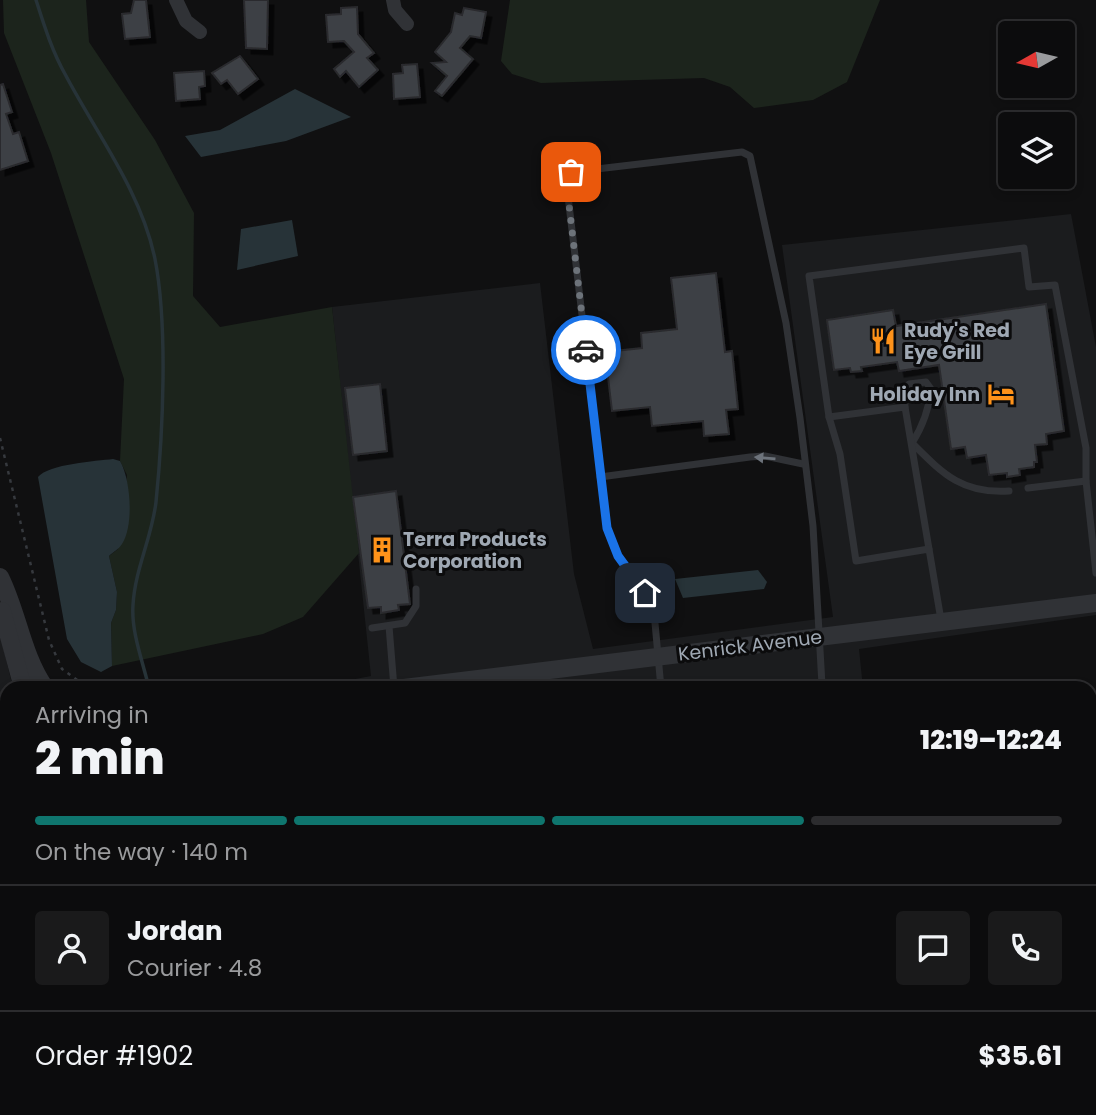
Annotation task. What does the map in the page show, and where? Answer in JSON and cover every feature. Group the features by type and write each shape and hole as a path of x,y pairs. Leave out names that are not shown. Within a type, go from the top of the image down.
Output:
{"street":[{"path":"177,0 186,21 200,32"},
{"path":"393,0 395,10 407,24"},
{"path":"0,577 12,601 26,651 41,681"},
{"path":"0,597 21,681"},
{"name":"Kenrick Avenue","path":"459,681 1096,603"}],"lane":[{"path":"660,681 655,623 645,593 618,556 607,528 566,179 571,172 742,152 750,156 786,323 813,526 822,681"},
{"path":"929,549 856,561 840,454 829,417 809,276 1024,248 1029,287 1055,285 1086,448 1086,481 1096,573"},
{"path":"912,443 921,430 929,405 931,389 926,382 909,384 905,390 905,407 941,622"},
{"path":"829,417 905,407"},
{"path":"912,443 934,465 969,489 986,492 1009,491"},
{"path":"600,477 765,456 803,464"},
{"path":"1028,488 1086,481"},
{"path":"372,628 405,623 416,607 416,589"},
{"path":"389,626 393,681"}],"path":[{"path":"0,438 49,640 62,669 78,681"}],"shaded area":[{"path":"3,0 86,0 89,42 155,140 194,213 193,296 220,327 332,307 359,553 303,617 263,634 112,666 111,623 116,610 117,592 109,556 118,549 127,475 120,461 124,379 51,153 4,33"},
{"path":"510,0 880,0 847,82 813,100 754,108 730,87 704,78 541,83 512,74 501,61"},
{"path":"295,89 351,117 286,141 201,157 185,136 220,130"},
{"path":"1071,214 1096,347 1096,615 859,649 862,681 345,681 371,676 332,307 540,283 574,574 593,649 833,617 782,245"},
{"path":"292,220 298,256 237,270 241,229"},
{"path":"113,459 120,461 124,469 129,491 130,515 122,544 109,556 117,592 116,610 111,623 112,666 101,672 81,662 67,639 38,477 62,466"},
{"path":"758,570 767,582 764,589 683,598 675,579"},
{"path":"0,634 11,681 0,681"}],"building":[{"path":"134,0 146,0 150,37 125,39 122,14 131,13"},
{"path":"244,0 268,0 267,49 246,48"},
{"path":"357,7 358,34 374,53 367,58 378,70 359,87 346,71 340,77 334,69 354,52 344,41 328,42 326,15 341,14 341,8"},
{"path":"464,8 486,12 481,38 470,36 460,48 473,59 442,96 435,91 447,76 432,63 446,62 435,52 451,32 455,13 462,15"},
{"path":"240,56 258,79 238,94 227,80 221,84 212,73"},
{"path":"417,64 420,97 394,99 393,74 403,73 402,65"},
{"path":"204,71 205,86 199,87 200,99 176,101 174,73"},
{"path":"3,84 12,112 6,114 13,134 19,132 28,161 0,170 0,85"},
{"path":"716,273 725,352 732,351 738,409 726,410 729,434 704,436 703,421 652,426 650,407 612,411 605,352 642,348 641,333 677,329 671,278"},
{"name":"Holiday Inn","path":"1046,304 1064,431 1046,434 1047,444 1035,445 1037,462 1034,462 1034,467 1019,469 1020,475 989,475 986,455 967,458 965,447 951,449 939,365 899,371 897,362 861,367 862,371 851,372 850,368 834,370 827,320 893,310 896,326"},
{"path":"380,384 387,451 353,455 345,388"},
{"name":"Terra Products Corporation","path":"396,491 410,604 398,605 399,610 381,613 381,607 368,608 353,497"}],"waterway":[{"path":"36,0 60,65 129,186 155,259 162,316 161,444 154,515 133,605 136,636 147,681"}],"way so far":[{"path":"571,172 566,179 586,350"}],"place":[{"name":"Rudy's Red Eye Grill","path":"883,341"},
{"name":"Holiday Inn","path":"1001,394"},
{"name":"Terra Products Corporation","path":"382,550"}],"route":[{"path":"586,350 607,528 618,556 645,593"}]}
